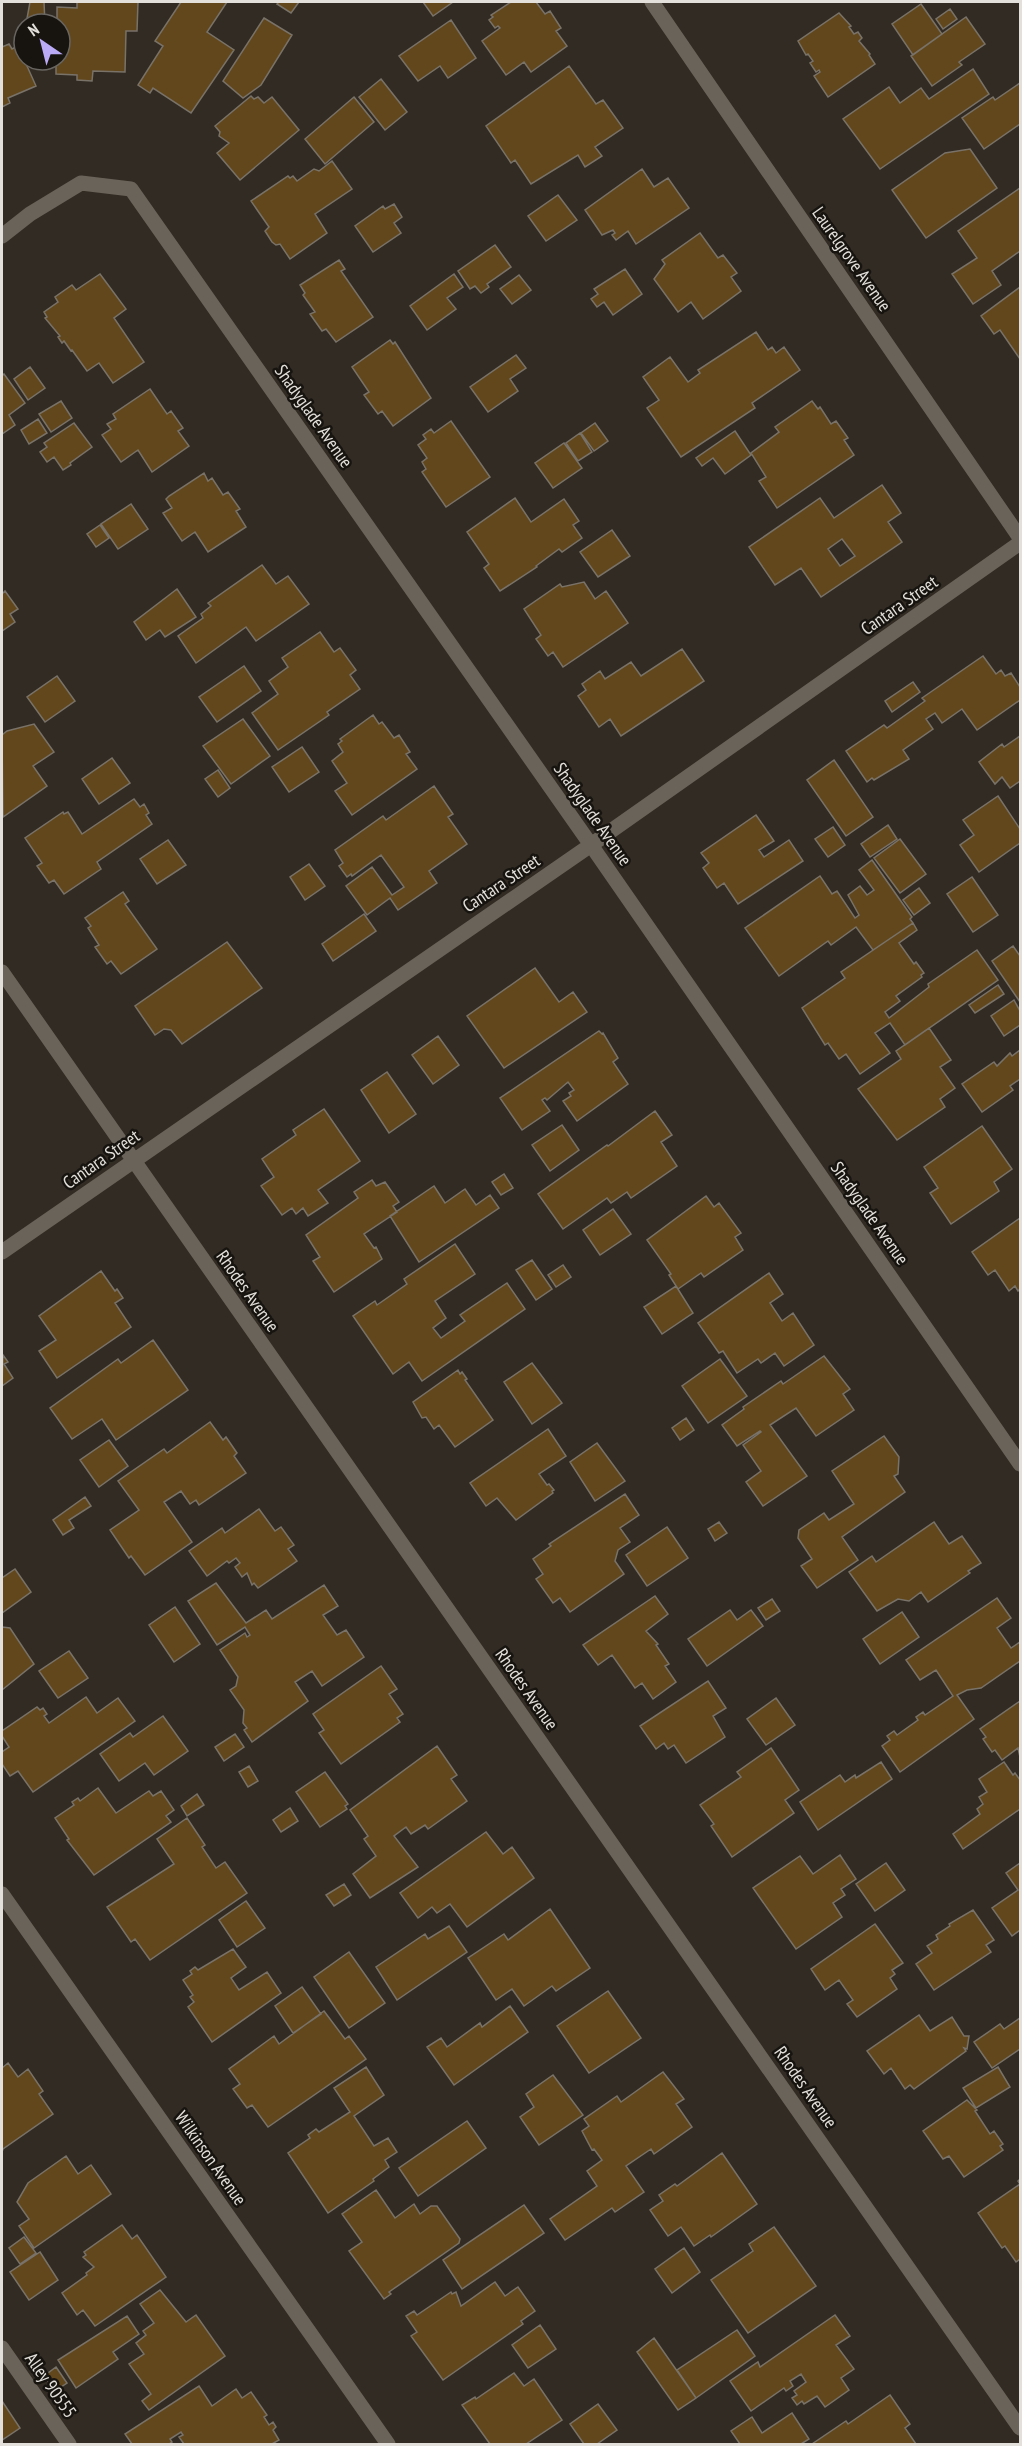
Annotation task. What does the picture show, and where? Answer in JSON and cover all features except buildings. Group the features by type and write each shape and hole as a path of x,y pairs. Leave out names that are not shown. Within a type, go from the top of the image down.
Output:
{"street":[{"name":"Laurelgrove Avenue","path":"652,2 1020,538"},
{"name":"Shadyglade Avenue","path":"2,236 30,214 81,183 130,189 591,845 1020,1464"},
{"name":"Cantara Street","path":"2,1252 591,845 1020,543"},
{"name":"Rhodes Avenue","path":"2,972 1020,2428"},
{"name":"Wilkinson Avenue","path":"2,1894 388,2445"},
{"name":"Alley 90555","path":"2,2348 69,2445"}]}
